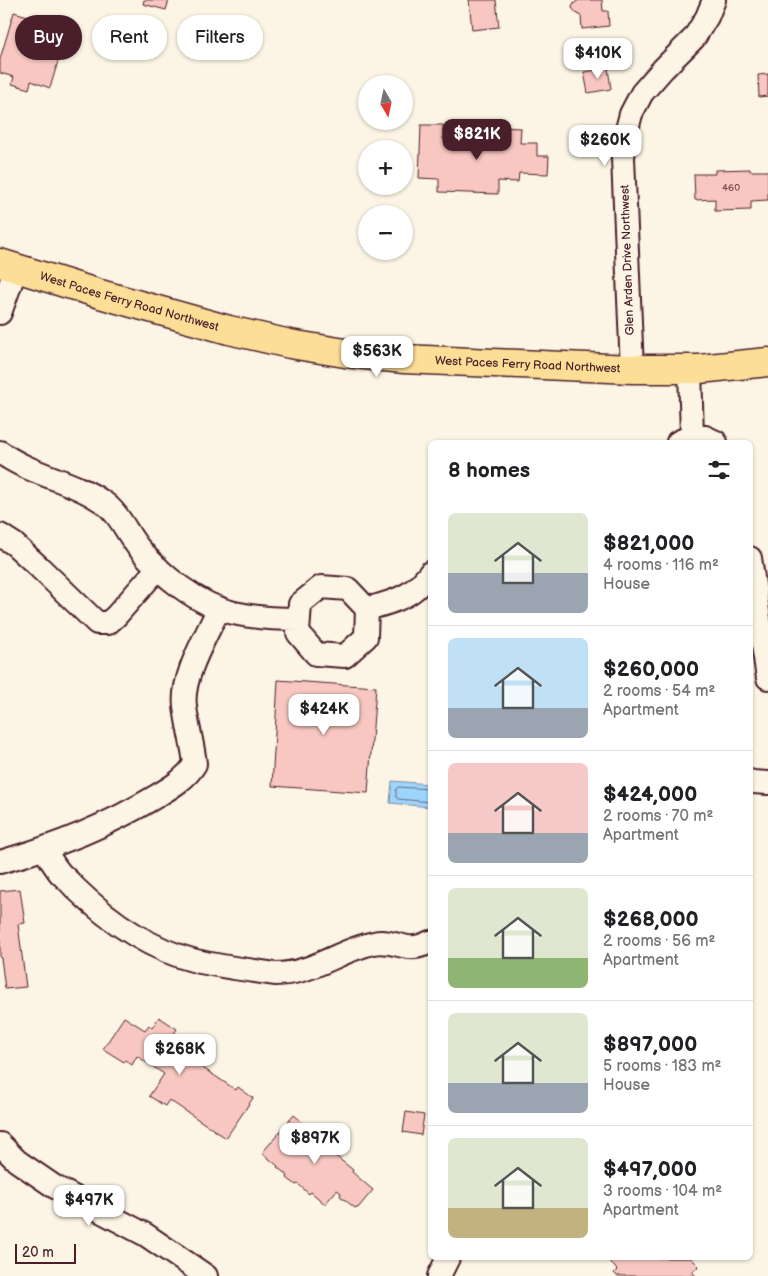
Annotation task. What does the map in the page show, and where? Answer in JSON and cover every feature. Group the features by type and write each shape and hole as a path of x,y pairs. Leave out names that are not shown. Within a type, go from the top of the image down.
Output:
{"main road":[{"name":"West Paces Ferry Road Northwest","path":"8,265 100,294 229,330 336,352 404,359 632,369 690,369 768,362"}],"street":[{"name":"Glen Arden Drive Northwest","path":"632,369 624,158 625,136 631,114 642,93 694,38 708,17 714,0"},
{"path":"0,313 8,265"},
{"path":"690,369 685,439 705,438 710,440"},
{"path":"0,452 13,461 90,494 105,503 118,517 136,545 170,579 190,592 219,608 235,614 256,618 299,619"},
{"path":"0,535 14,544 97,623 108,623 116,616 158,568"},
{"path":"367,609 410,593 428,575"},
{"path":"753,578 768,678"},
{"path":"321,587 348,589 367,609 366,637 345,656 316,654 298,633 299,619 300,604 321,587"},
{"path":"0,862 44,848 124,816 164,792 190,772 195,764 184,705 186,682 219,608"},
{"path":"753,782 768,782"},
{"path":"44,848 61,874 87,900 113,921 131,933 164,949 197,961 275,974 288,974 317,965 372,943 391,943 409,947 428,943"},
{"path":"0,1144 17,1161 55,1187 146,1235 206,1276"},
{"path":"439,1276 447,1260"}],"water":[{"path":"392,781 428,784 428,807 390,803"}],"building":[{"path":"144,0 169,0 166,10 143,4"},
{"path":"469,0 496,0 499,27 472,30"},
{"path":"579,0 602,0 603,11 608,11 609,26 582,29 581,16 572,8 573,4"},
{"path":"14,12 24,15 15,15 15,60 58,60 50,88 31,81 29,89 12,84 14,77 0,73 0,59"},
{"path":"608,68 611,89 588,93 584,72"},
{"path":"768,74 768,96 759,97 758,75"},
{"path":"421,125 443,125 443,139 498,141 498,127 521,128 520,143 537,143 537,156 549,156 548,174 519,173 518,182 498,181 498,194 439,192 439,179 419,178"},
{"path":"750,169 750,171 768,171 768,200 751,201 751,210 715,211 715,199 695,200 694,174 715,174 715,170"},
{"path":"278,680 376,687 368,793 272,786"},
{"path":"20,889 25,923 18,924 26,987 5,989 0,958 0,891"},
{"path":"124,1017 145,1030 149,1025 152,1028 159,1017 177,1029 167,1044 236,1090 238,1087 253,1098 226,1138 169,1100 165,1106 149,1096 164,1074 137,1056 132,1065 103,1049"},
{"path":"406,1112 424,1115 421,1135 403,1132"},
{"path":"294,1115 335,1150 332,1153 373,1190 358,1208 355,1208 340,1196 341,1193 337,1190 325,1204 311,1192 309,1194 298,1184 296,1185 287,1178 288,1176 278,1166 262,1153"},
{"path":"609,1260 693,1260 699,1266 692,1272 696,1276 617,1276 614,1273 617,1270"}]}
